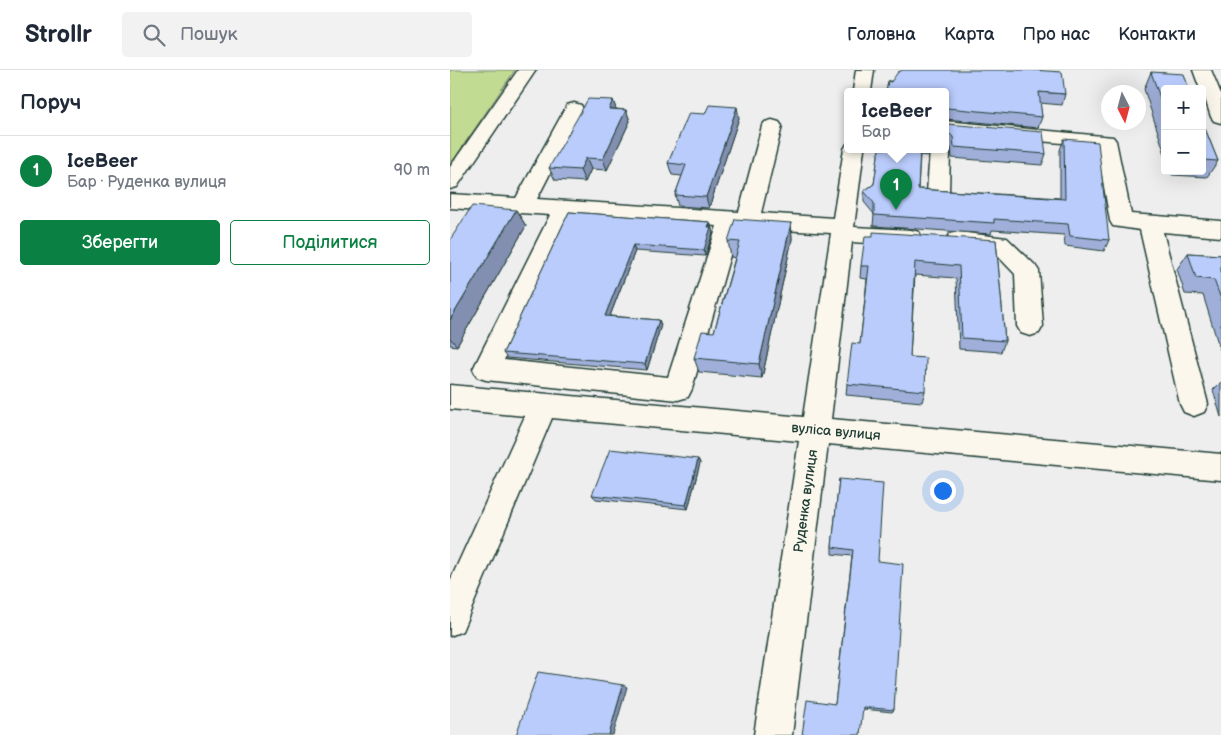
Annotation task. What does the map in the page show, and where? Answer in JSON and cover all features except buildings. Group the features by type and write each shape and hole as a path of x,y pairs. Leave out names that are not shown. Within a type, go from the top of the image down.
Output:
{"street":[{"path":"450,182 527,70"},
{"path":"862,88 865,70"},
{"path":"1202,70 1221,117"},
{"path":"523,205 574,109"},
{"path":"564,208 486,369 678,389 772,126"},
{"path":"949,127 1106,140 1121,221 1221,229"},
{"name":"Руденка вулиця","path":"773,735 853,153"},
{"path":"938,194 940,153"},
{"path":"450,200 739,219 999,244 1027,272 1030,326"},
{"path":"1148,223 1194,404"},
{"path":"578,408 591,380"},
{"name":"вуліса вулиця","path":"450,397 544,404 1221,467"},
{"path":"450,620 544,404"}],"green space":[{"path":"450,70 515,70 450,165"}],"place":[{"name":"IceBeer","path":"896,210"}]}
